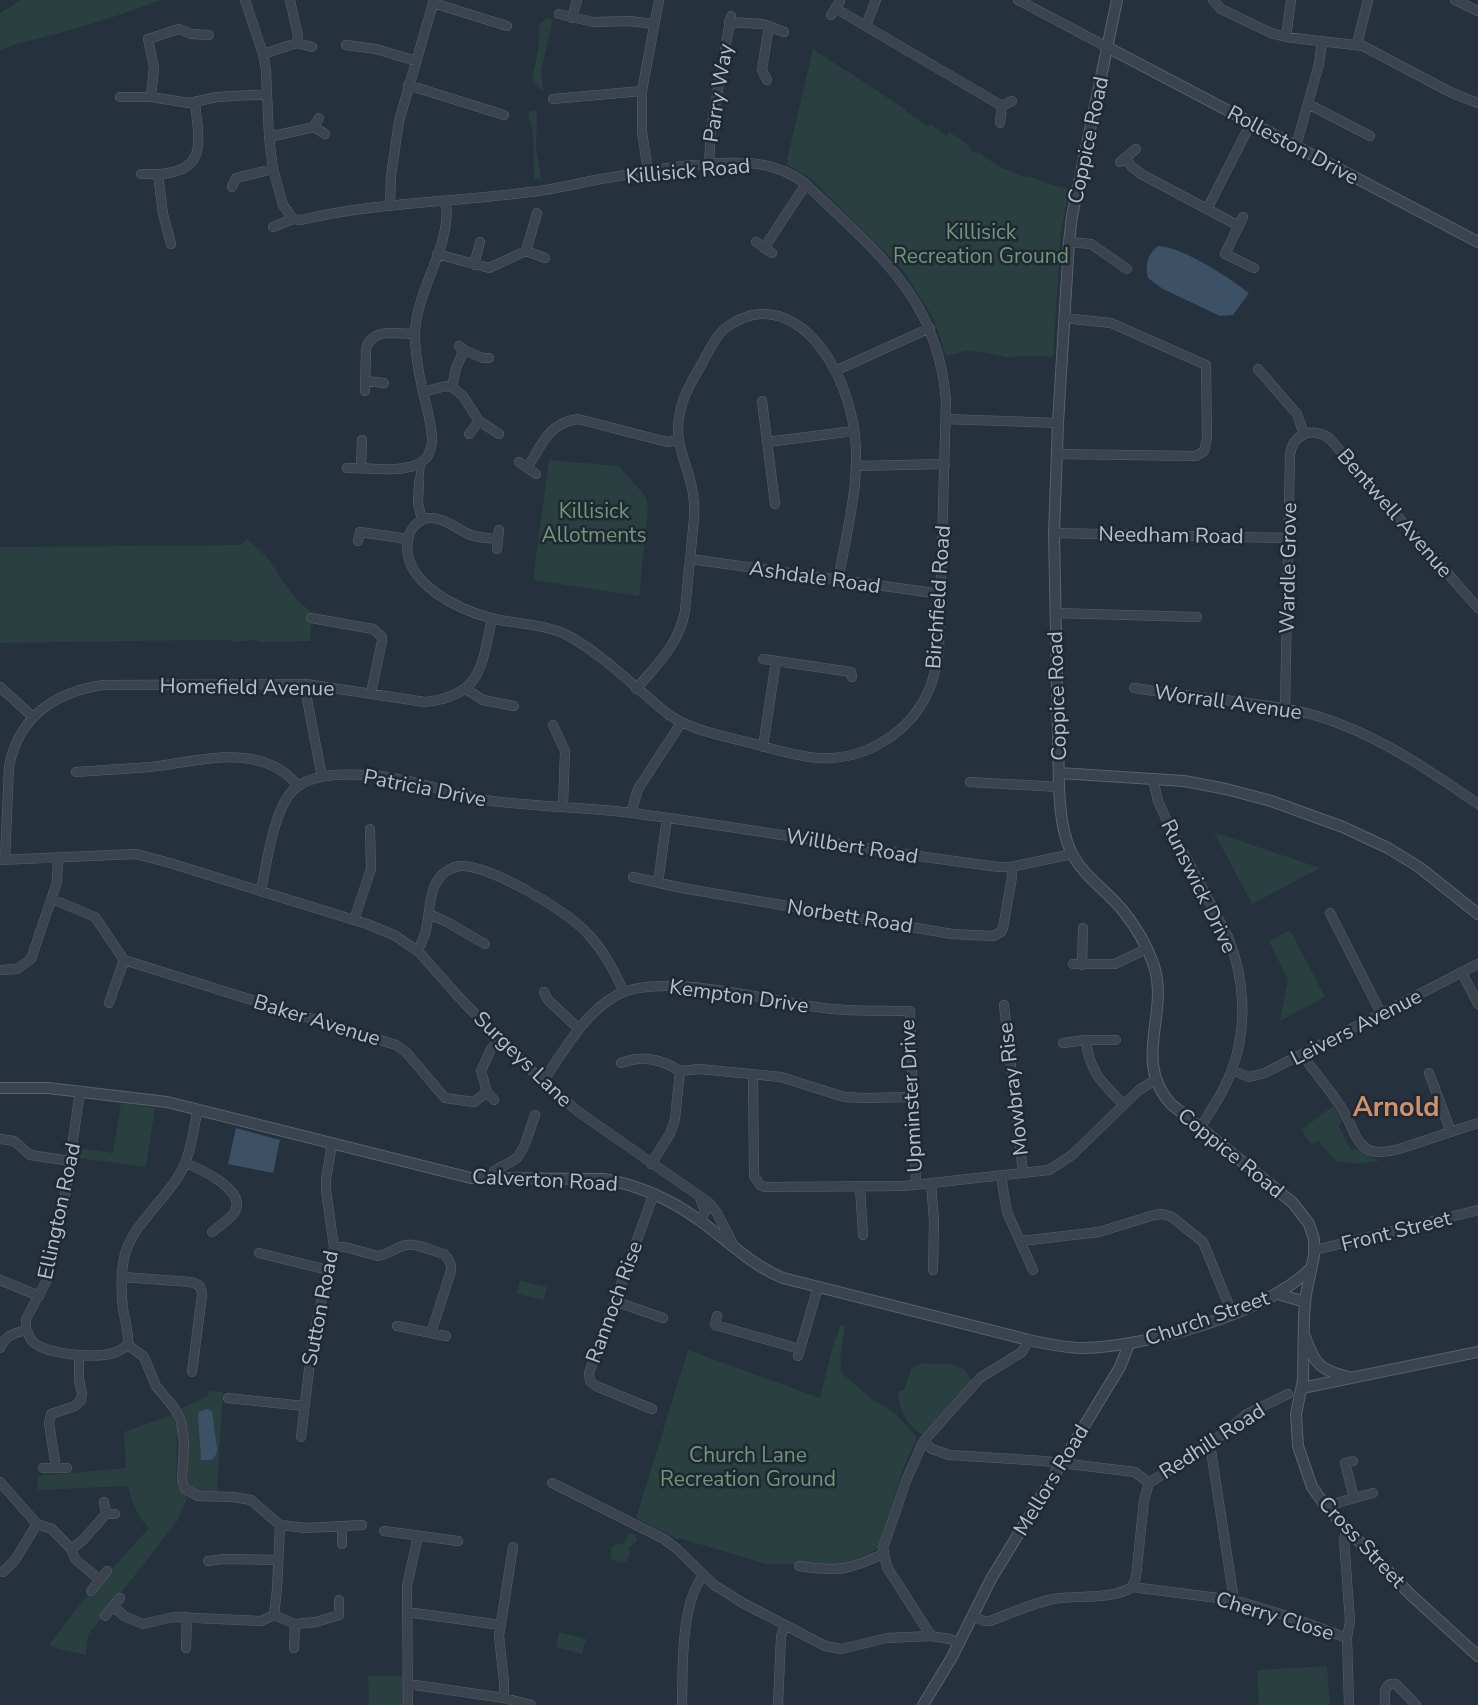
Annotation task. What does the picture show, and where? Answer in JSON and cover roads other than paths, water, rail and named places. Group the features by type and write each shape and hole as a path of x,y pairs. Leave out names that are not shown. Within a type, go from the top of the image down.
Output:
{"street":[{"path":"245,0 263,54 273,168 283,205 293,219"},
{"path":"290,0 298,36 297,43"},
{"path":"572,18 577,0"},
{"path":"648,171 642,132 642,91 659,0"},
{"path":"866,26 876,0"},
{"path":"1018,0 1107,47"},
{"name":"Coppice Road","path":"1116,0 1072,216 1058,423 1054,533 1059,787 1062,826 1072,854 1084,872 1124,912 1154,965 1158,993 1152,1056 1155,1080 1159,1089 1171,1104 1293,1203 1304,1215 1312,1231 1315,1250 1305,1298"},
{"path":"1213,0 1217,6 1231,15 1286,37 1357,44 1371,49 1452,93 1478,103"},
{"path":"1286,37 1291,0"},
{"path":"1357,44 1368,0"},
{"path":"1455,0 1478,11"},
{"path":"390,206 396,136 408,85 433,1 507,26"},
{"path":"836,8 1002,106"},
{"path":"559,14 593,22 630,21 654,24"},
{"name":"Parry Way","path":"709,164 711,129 730,19 769,26 784,32"},
{"path":"137,42 179,24 191,34 210,35"},
{"name":"Parry Way","path":"767,80 762,70 769,26"},
{"path":"148,39 154,67 151,98"},
{"path":"1296,146 1319,64 1322,41"},
{"path":"263,54 297,43 312,47"},
{"path":"346,45 376,49 416,61"},
{"name":"Rolleston Drive","path":"1107,47 1478,242"},
{"path":"408,85 504,115"},
{"path":"554,99 642,91"},
{"path":"120,97 195,103 218,97 267,94"},
{"path":"1002,106 1012,101"},
{"path":"141,174 179,172 189,167 196,158 198,137 195,103"},
{"path":"1308,104 1360,127 1370,136"},
{"path":"1000,123 1002,106"},
{"path":"314,128 319,118"},
{"path":"1207,209 1251,123"},
{"path":"269,137 314,128 325,134"},
{"path":"1136,149 1122,160 1141,174 1239,226"},
{"name":"Killisick Road","path":"273,227 293,219 301,220 358,208 446,202 534,192 648,171 709,164 748,163 768,166 790,173 806,184 900,279 923,313 930,328 941,363 945,386 946,419"},
{"path":"232,187 234,174 273,168"},
{"path":"158,174 167,241"},
{"path":"756,242 768,251 806,184"},
{"path":"347,468 406,469 421,463 429,454 432,441 415,334 446,216 446,202"},
{"path":"437,254 484,268 495,267 526,251 537,213"},
{"path":"1244,217 1225,254 1254,268"},
{"path":"474,265 480,242"},
{"path":"1070,242 1091,244 1127,269"},
{"path":"526,251 545,258"},
{"path":"636,689 669,651 682,624 690,559 694,496 678,440 679,414 692,380 716,339 722,331 747,316 766,314 786,318 796,323 814,340 835,371 849,405 855,431 855,466 838,580"},
{"path":"1057,454 1196,456 1204,451 1207,438 1206,365 1112,323 1065,318"},
{"path":"835,371 930,328"},
{"path":"384,383 365,386 367,344 379,334 415,334"},
{"path":"452,387 461,348 483,358 489,358"},
{"path":"1258,369 1297,414 1304,434"},
{"path":"423,392 446,386 452,387 462,396 479,421 499,434"},
{"path":"762,401 775,504"},
{"path":"527,468 550,432 562,423 571,420 578,419 667,442 678,440"},
{"path":"946,419 1058,423"},
{"name":"Birchfield Road","path":"408,539 410,562 417,578 444,598 492,618 554,630 580,642 681,723 763,747 818,758 842,757 876,746 906,725 918,710 930,687 939,651 946,419"},
{"path":"469,434 479,421"},
{"path":"767,442 855,431"},
{"name":"Bentwell Avenue","path":"1304,434 1319,432 1329,438 1478,608"},
{"name":"Wardle Grove","path":"1285,708 1290,454 1292,444 1304,434"},
{"path":"361,468 362,440"},
{"path":"421,463 418,503 422,520"},
{"path":"855,466 945,464"},
{"path":"357,534 408,539 412,529 422,520 434,518 471,535 498,539"},
{"name":"Needham Road","path":"1054,533 1288,538"},
{"name":"Ashdale Road","path":"690,559 941,594"},
{"path":"328,622 330,611"},
{"path":"1055,613 1197,617"},
{"path":"311,618 373,629 382,637 371,693"},
{"path":"492,618 483,663 475,679 466,689 483,700 514,706"},
{"path":"763,659 851,672 852,677"},
{"path":"763,747 776,661"},
{"path":"1,684 33,717"},
{"path":"306,684 322,777"},
{"name":"Homefield Avenue","path":"2,860 10,761 17,742 33,717 48,703 62,696 81,689 104,685 306,684 425,702 448,698 466,689"},
{"name":"Worrall Avenue","path":"1134,688 1285,708 1312,714 1370,737 1438,775 1478,804"},
{"path":"631,813 638,789 681,723"},
{"path":"553,725 565,750 563,806"},
{"path":"76,772 104,774 198,758 226,757 265,763 285,773 298,786 287,797 279,813 261,891"},
{"name":"Patricia Drive","path":"298,786 322,777 349,774 372,775 390,777 470,798 631,813"},
{"path":"1059,774 1184,782 1250,795 1282,805 1374,840 1404,857 1478,914"},
{"name":"Runswick Drive","path":"1153,780 1158,801 1168,823 1228,937 1241,987 1242,1006 1238,1050 1232,1070 1200,1128"},
{"path":"970,782 1059,787"},
{"name":"Willbert Road","path":"631,813 931,858 1011,867 1072,854"},
{"path":"658,884 667,818"},
{"path":"354,920 371,869 370,829"},
{"name":"Surgeys Lane","path":"2,860 136,854 354,920 394,935 418,951 500,1040 543,1081 598,1127 708,1202 717,1213 736,1249"},
{"path":"0,970 17,969 31,959 57,882 57,858"},
{"path":"418,951 425,933 435,885 440,877 454,867 469,867 508,882 550,904 580,925 608,961 624,992"},
{"name":"Norbett Road","path":"633,877 658,884 951,934 993,936 1001,932 1003,928 1012,877 1011,867"},
{"path":"52,899 95,917 124,960 109,1003"},
{"path":"1330,913 1382,1015"},
{"path":"429,914 485,944"},
{"path":"1080,933 1077,965 1115,964 1146,949"},
{"name":"Baker Avenue","path":"124,960 396,1045 406,1052 445,1098 474,1102 487,1092"},
{"name":"Leivers Avenue","path":"1232,1070 1249,1077 1258,1076 1382,1015 1478,964"},
{"path":"1462,973 1478,1004"},
{"name":"Kempton Drive","path":"543,1081 579,1029 608,1001 624,992 654,986 676,986 848,1011 868,1010"},
{"path":"544,992 548,1000 579,1029"},
{"name":"Mowbray Rise","path":"1004,1005 1023,1173"},
{"name":"Upminster Drive","path":"868,1010 910,1011 916,1184"},
{"path":"494,1101 487,1092 481,1071 491,1049 500,1040"},
{"path":"1086,1040 1087,1054 1097,1077 1123,1104"},
{"path":"1063,1043 1116,1040"},
{"path":"1302,1054 1340,1106 1358,1142 1372,1151 1387,1152 1478,1123"},
{"path":"621,1063 640,1058 659,1060 680,1071 699,1069 781,1077 844,1097 913,1097"},
{"path":"651,1164 670,1134 675,1119 680,1071"},
{"path":"1430,1073 1451,1132"},
{"path":"753,1074 754,1176 760,1185 765,1187 860,1187 916,1184 1048,1170 1072,1155 1139,1089 1155,1080"},
{"name":"Calverton Road","path":"0,1088 48,1088 151,1100 198,1109 460,1176 493,1179 603,1179 636,1186 675,1204 760,1267 777,1276 1029,1340"},
{"name":"Ellington Road","path":"26,1330 26,1319 47,1280 68,1188 80,1091"},
{"path":"0,1348 9,1335 26,1330 34,1342 52,1350 79,1355 104,1355 118,1352 128,1345 129,1334 123,1310 122,1293 125,1254 145,1220 171,1189 186,1163 198,1109"},
{"path":"493,1179 494,1171 514,1160 523,1149 535,1115"},
{"path":"0,1139 14,1141 30,1155 71,1161"},
{"name":"Sutton Road","path":"301,1437 313,1337 334,1247 326,1190 332,1144"},
{"path":"186,1163 212,1174 235,1196 237,1202 235,1212 215,1229 211,1218"},
{"path":"1001,1176 1007,1212 1033,1270"},
{"path":"931,1183 934,1221 933,1270"},
{"path":"860,1187 863,1235"},
{"name":"Rannoch Rise","path":"652,1409 639,1408 592,1384 589,1369 654,1193"},
{"path":"699,1196 705,1211 704,1224"},
{"name":"Front Street","path":"1315,1250 1478,1210"},
{"path":"704,1224 717,1213"},
{"path":"1021,1241 1099,1232 1154,1215 1163,1214 1172,1217 1203,1242 1232,1313"},
{"path":"334,1247 345,1247 383,1256 404,1245 411,1245 444,1254 451,1265 451,1270 431,1333"},
{"path":"259,1253 328,1270"},
{"name":"Church Street","path":"1029,1340 1065,1348 1090,1348 1152,1340 1187,1330 1278,1294 1312,1266"},
{"path":"123,1277 199,1284 202,1295 195,1367"},
{"path":"0,1280 39,1296"},
{"path":"717,1316 715,1325 799,1353 818,1287"},
{"name":"Church Street","path":"1278,1294 1296,1292 1305,1298"},
{"name":"Cross Street","path":"1305,1298 1302,1388 1296,1414 1298,1446 1312,1486 1327,1508 1411,1595 1477,1653"},
{"path":"614,1301 663,1318"},
{"path":"648,1324 651,1314"},
{"path":"397,1326 446,1336"},
{"path":"1303,1331 1317,1364 1332,1373 1355,1379"},
{"path":"931,1636 887,1567 883,1554 906,1480 923,1442 980,1378 1022,1352 1029,1340"},
{"name":"Mellors Road","path":"972,1616 991,1579 1120,1367 1129,1344"},
{"path":"128,1345 144,1357 156,1386 181,1420 184,1444 182,1480 185,1489 198,1496 251,1500 280,1525 306,1528 362,1525"},
{"path":"1302,1388 1355,1379 1478,1352"},
{"path":"56,1468 49,1423 51,1414 75,1406 81,1400 78,1374 79,1355"},
{"name":"Redhill Road","path":"1131,1587 1136,1577 1144,1500 1149,1483 1210,1444 1239,1419 1280,1403 1288,1394"},
{"path":"228,1398 304,1406"},
{"path":"923,1442 932,1449 949,1455 1135,1472 1141,1474 1149,1483"},
{"path":"1210,1444 1234,1600"},
{"path":"1353,1461 1345,1463 1354,1498"},
{"path":"43,1468 66,1468"},
{"path":"0,1482 37,1524 52,1530 71,1549 75,1559 100,1580"},
{"path":"552,1483 596,1507 657,1535 677,1549 702,1576 735,1599 825,1646 841,1649 887,1638 931,1636 950,1639 958,1644"},
{"path":"1327,1508 1373,1493"},
{"path":"71,1549 111,1514 104,1502"},
{"path":"8,1583 1,1571 15,1560 37,1524"},
{"path":"274,1615 277,1598 280,1525"},
{"path":"342,1527 342,1544"},
{"path":"1347,1529 1344,1540 1350,1621 1347,1638 1349,1705"},
{"path":"386,1534 418,1536 454,1543"},
{"path":"408,1705 407,1586 418,1536"},
{"path":"504,1698 499,1646 507,1558 513,1547"},
{"path":"224,1548 224,1559"},
{"path":"799,1566 849,1569 883,1554"},
{"path":"208,1561 278,1560"},
{"path":"91,1591 107,1571"},
{"path":"682,1705 685,1633 693,1594 702,1576"},
{"path":"923,1705 972,1616 990,1621 1031,1605 1059,1598 1120,1593 1131,1587"},
{"name":"Cherry Close","path":"1131,1587 1234,1600 1347,1638"},
{"path":"105,1616 120,1598"},
{"path":"114,1607 124,1616 143,1624 173,1617 254,1621 274,1615 296,1624 343,1617 339,1600"},
{"path":"406,1612 501,1625"},
{"path":"186,1648 188,1617"},
{"path":"294,1648 296,1624"},
{"path":"778,1705 784,1625"},
{"path":"408,1684 504,1698 531,1705"},
{"path":"1385,1705 1384,1691 1387,1685 1396,1684 1416,1705"},
{"path":"477,1694 477,1705"}],"water":[{"path":"1158,246 1192,257 1218,271 1249,293 1233,315 1220,316 1163,289 1148,278 1147,273 1149,256"},
{"path":"236,1128 280,1140 273,1173 228,1164"},
{"path":"206,1409 212,1411 217,1448 217,1453 212,1460 201,1460 198,1416 199,1412"}],"district":[{"name":"Arnold","path":"1396,1107"}],"park label":[{"name":"Killisick Recreation Ground","path":"981,244"},
{"name":"Killisick Allotments","path":"594,523"},
{"name":"Church Lane Recreation Ground","path":"748,1467"}]}
